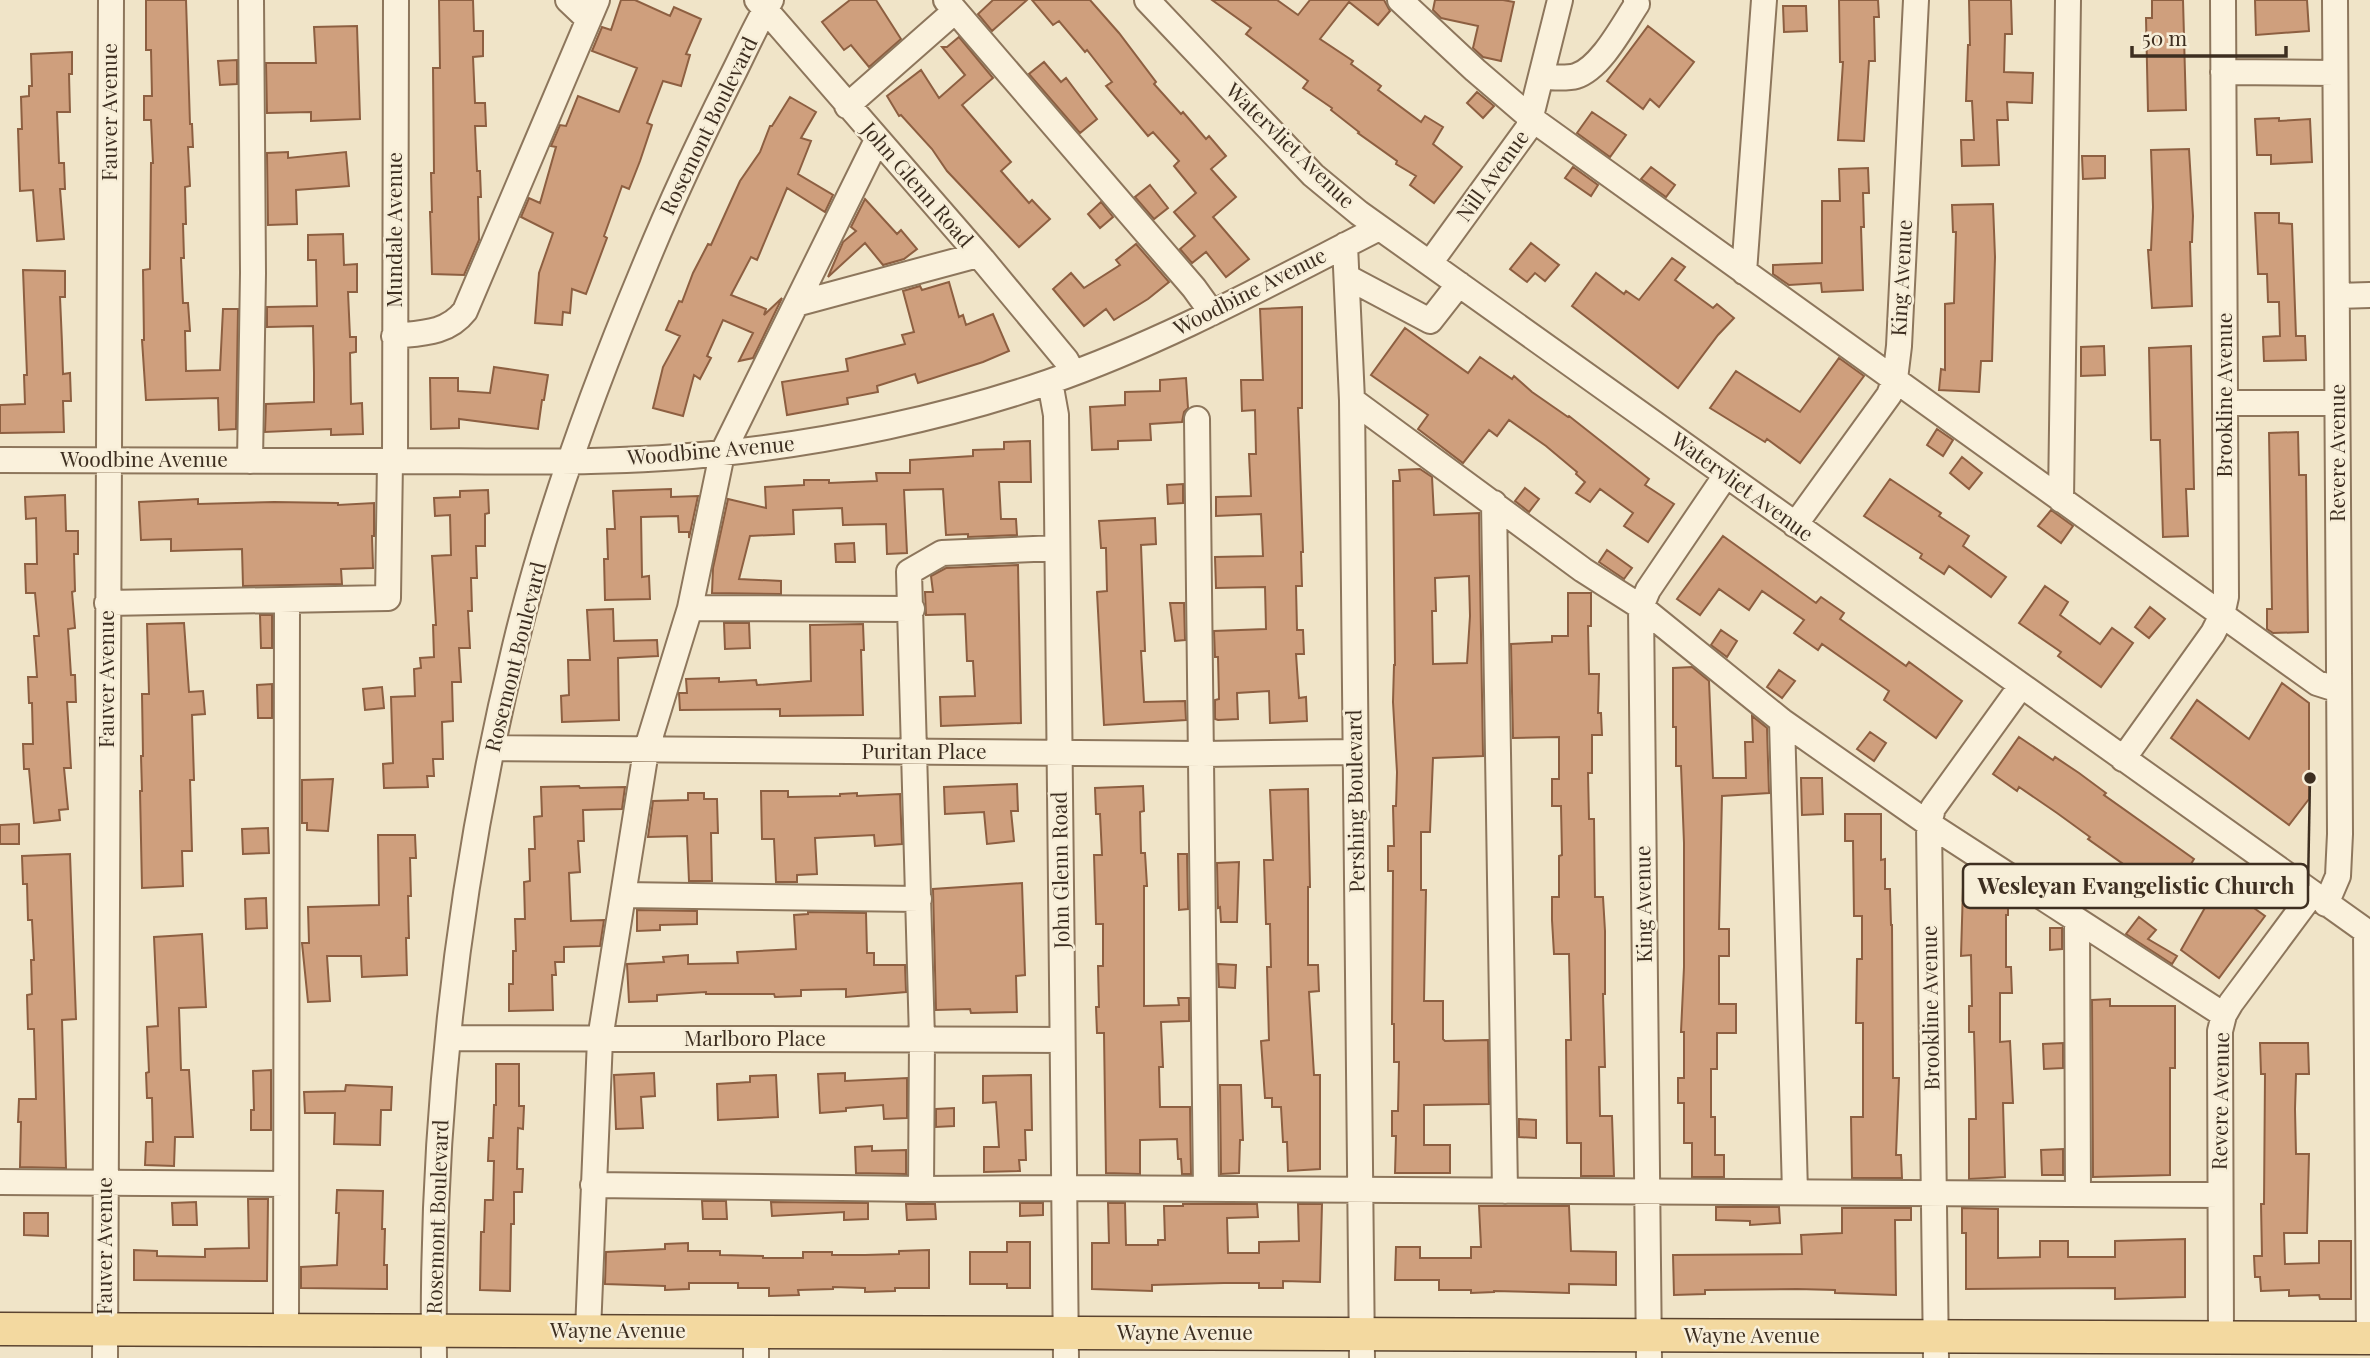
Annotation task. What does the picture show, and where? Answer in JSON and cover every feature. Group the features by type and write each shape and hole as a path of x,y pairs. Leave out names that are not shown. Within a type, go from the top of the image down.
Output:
{"main road":[{"name":"Wayne Avenue","path":"0,1329 105,1344 286,1330 433,1344 588,1331 756,1345 2168,1348 2221,1337 2370,1338"}],"street":[{"name":"Fauver Avenue","path":"105,1344 111,0"},
{"path":"250,461 253,273 251,0"},
{"name":"Mundale Avenue","path":"287,600 388,598 393,461 396,0"},
{"path":"394,336 435,332 449,326 465,311 592,10 568,0"},
{"name":"Watervliet Avenue","path":"1147,0 1313,175 1379,228 2368,933"},
{"path":"1400,0 1532,119 2317,683 2339,690"},
{"name":"Nill Avenue","path":"1430,263 1528,128 1560,0"},
{"path":"1542,77 1575,76 1591,67 1615,39 1637,4 1636,0"},
{"path":"1744,272 1764,0"},
{"name":"King Avenue","path":"1796,525 1889,395 1895,379 1916,0"},
{"path":"2061,500 2068,0"},
{"name":"Brookline Avenue","path":"2123,759 2213,633 2222,615 2226,597 2222,0"},
{"name":"Revere Avenue","path":"2221,1337 2220,1031 2224,1015 2338,876 2340,834 2335,0"},
{"name":"John Glenn Road","path":"764,3 847,106 1066,360 1056,415 1066,1345"},
{"name":"Rosemont Boulevard","path":"433,1344 432,1282 438,1166 448,1038 464,898 518,633 546,534 607,356 664,217 764,3"},
{"path":"847,106 951,6 1194,288 1212,313"},
{"path":"2223,72 2335,74"},
{"path":"588,1331 600,1039 646,751 690,608 722,453 877,140"},
{"name":"Woodbine Avenue","path":"0,460 570,462 722,453 803,443 891,425 1062,377 1212,313 1379,228"},
{"name":"Pershing Boulevard","path":"1345,245 1352,400 1362,1346"},
{"path":"796,304 978,255"},
{"path":"1346,277 1430,321 1459,284"},
{"path":"2337,296 2370,295"},
{"path":"1352,400 1583,570 1641,607 1782,721 1929,824 2224,1015"},
{"path":"2225,403 2337,403"},
{"path":"1197,419 1206,1189"},
{"name":"King Avenue","path":"1649,1347 1641,607 1648,590 1726,475"},
{"path":"1494,503 1505,1191"},
{"path":"921,1189 922,1040 909,572 942,553 1057,548"},
{"path":"107,603 287,600 286,1330"},
{"path":"690,608 912,609"},
{"name":"Brookline Avenue","path":"1936,1347 1929,824 1933,808 2021,686"},
{"path":"1782,721 1795,1192"},
{"name":"Puritan Place","path":"493,748 1202,754 1355,752"},
{"path":"623,895 919,899"},
{"path":"2077,920 2078,1194"},
{"path":"2368,933 2370,1338"},
{"name":"Marlboro Place","path":"448,1038 1062,1040"},
{"path":"0,1182 286,1184"},
{"path":"593,1185 2220,1195"}],"building":[{"path":"146,0 186,0 193,147 188,147 190,186 185,187 186,224 183,224 184,258 181,258 183,303 188,303 190,331 185,331 186,371 220,370 223,309 238,309 236,429 219,430 218,398 146,400 142,340 143,270 150,269 153,163 151,120 144,120 144,96 152,96 151,50 146,50"},
{"path":"439,0 473,0 474,31 483,31 483,56 473,57 475,103 485,103 486,126 475,126 481,197 478,197 479,240 464,275 432,274 430,212 431,173 434,173 433,68 440,68"},
{"path":"621,0 635,0 670,16 674,7 701,19 686,54 690,55 681,86 663,81 647,123 652,125 640,161 629,189 622,186 604,236 607,238 586,294 572,289 570,313 563,312 562,325 535,323 539,273 553,233 521,217 529,198 540,203 556,147 551,146 560,125 566,126 578,96 619,112 637,68 592,51 602,27 611,30"},
{"path":"850,0 876,0 901,39 869,67 851,45 844,50 822,22"},
{"path":"993,0 1027,0 992,31 978,14"},
{"path":"1032,0 1090,0 1119,33 1156,82 1154,84 1206,139 1209,136 1226,156 1211,169 1236,197 1213,217 1249,259 1226,277 1206,252 1192,263 1180,249 1195,236 1174,212 1196,193 1174,166 1179,161 1153,132 1148,136 1106,86 1112,82 1087,50 1085,52 1059,21 1053,25"},
{"path":"1212,0 1277,0 1298,15 1310,0 1384,0 1390,11 1378,25 1349,2 1320,39 1353,61 1351,64 1381,86 1378,90 1421,122 1425,116 1443,127 1433,144 1462,167 1434,203 1410,185 1416,176 1396,164 1397,161 1303,88 1308,81 1246,34 1251,28"},
{"path":"1435,0 1514,2 1501,61 1483,57 1473,48 1478,26 1441,18 1433,10"},
{"path":"1839,0 1878,0 1879,17 1874,17 1875,61 1869,61 1864,141 1838,140 1843,62 1840,62"},
{"path":"1969,0 2011,0 2012,34 2005,34 2004,72 2033,73 2032,103 2007,102 2008,120 1997,120 1999,165 1962,166 1961,140 1974,140 1972,101 1966,101 1970,45"},
{"path":"2152,0 2183,0 2186,110 2148,111 2146,18 2152,18"},
{"path":"2255,0 2307,0 2309,31 2256,35"},
{"path":"1783,6 1806,6 1807,31 1784,32"},
{"path":"357,26 360,119 311,121 311,112 267,113 266,63 316,63 314,27"},
{"path":"1648,26 1694,62 1659,107 1650,99 1643,109 1607,81"},
{"path":"959,37 993,78 962,105 1011,162 1001,171 1029,203 1032,200 1050,219 1019,247 947,171 932,149 901,115 899,116 887,96 921,70 939,98 965,75 942,47 947,47"},
{"path":"72,52 72,74 69,74 70,112 57,112 59,163 64,163 65,189 60,189 64,239 37,241 33,190 20,191 18,129 22,129 21,97 29,96 29,86 32,86 31,54"},
{"path":"237,60 237,84 220,85 218,61"},
{"path":"1044,62 1061,82 1066,78 1097,119 1080,133 1029,74"},
{"path":"1477,92 1494,106 1483,118 1467,103"},
{"path":"790,97 816,112 801,138 811,141 798,174 833,195 825,212 787,188 757,260 751,257 731,295 766,309 764,315 782,298 753,358 739,361 753,333 723,320 707,356 711,358 700,379 694,375 683,416 653,408 663,367 680,336 666,330 708,244 711,245 740,181 760,152 770,126"},
{"path":"1592,112 1626,135 1610,157 1577,133"},
{"path":"2279,118 2279,121 2310,119 2312,162 2271,164 2271,155 2257,155 2255,119"},
{"path":"2189,149 2193,216 2190,242 2192,306 2152,308 2148,250 2151,250 2153,207 2151,150"},
{"path":"288,152 288,158 346,152 349,186 296,190 297,224 268,225 267,153"},
{"path":"2082,156 2105,156 2105,178 2083,179"},
{"path":"1573,167 1598,185 1591,196 1565,178"},
{"path":"1651,167 1675,185 1666,197 1641,179"},
{"path":"1868,168 1869,193 1863,193 1864,227 1861,227 1863,290 1822,292 1821,283 1789,285 1773,274 1773,265 1822,263 1822,201 1840,201 1839,169"},
{"path":"1150,185 1168,208 1154,219 1135,197"},
{"path":"865,199 897,234 901,230 917,249 904,259 883,265 865,243 828,277 843,242 856,231 851,227"},
{"path":"1101,202 1113,217 1100,228 1088,214"},
{"path":"1993,204 1995,257 1992,361 1981,361 1979,392 1939,390 1941,369 1945,370 1945,304 1954,303 1956,232 1953,232 1952,205"},
{"path":"2255,213 2279,213 2279,223 2292,224 2296,336 2305,336 2306,360 2264,361 2263,337 2280,336 2279,302 2268,302 2267,274 2258,274"},
{"path":"343,234 344,265 357,264 357,292 348,292 350,337 356,337 356,352 350,353 351,404 362,403 363,434 331,435 331,429 265,432 266,404 314,402 313,326 267,327 267,307 317,306 316,260 308,260 308,235"},
{"path":"1531,243 1559,265 1545,281 1535,273 1527,282 1510,269"},
{"path":"1136,244 1169,282 1114,320 1106,309 1084,326 1053,289 1071,273 1084,288 1120,265 1116,260"},
{"path":"1672,258 1685,267 1675,280 1713,308 1717,304 1734,318 1678,388 1572,306 1596,273 1624,294 1626,291 1639,300"},
{"path":"23,270 65,271 65,297 60,297 63,374 70,373 71,401 63,401 64,432 0,433 0,405 25,404 24,375 27,375"},
{"path":"949,282 959,317 963,315 966,325 993,314 1009,351 918,383 915,374 877,386 878,392 847,398 848,404 787,415 782,382 848,371 846,359 905,344 902,335 914,332 903,291 920,286 922,290"},
{"path":"1302,307 1302,408 1298,408 1303,552 1302,586 1296,586 1297,630 1303,630 1304,654 1296,654 1299,698 1306,697 1307,721 1270,723 1269,691 1237,693 1238,719 1218,720 1215,719 1215,700 1219,699 1214,631 1266,629 1265,587 1216,588 1215,557 1263,556 1261,514 1216,516 1216,497 1251,496 1249,454 1256,454 1255,410 1242,411 1241,380 1263,380 1260,309"},
{"path":"1405,328 1468,373 1480,357 1512,379 1514,376 1649,479 1645,485 1674,504 1648,542 1624,526 1633,513 1600,489 1590,502 1576,493 1585,482 1577,472 1509,420 1497,436 1489,430 1463,463 1418,429 1428,415 1371,375"},
{"path":"2104,346 2105,375 2081,376 2081,347"},
{"path":"2191,346 2194,489 2186,489 2188,536 2163,537 2160,440 2151,440 2149,348"},
{"path":"1839,358 1864,376 1800,463 1767,439 1765,442 1710,408 1736,371 1800,412"},
{"path":"494,367 548,375 538,429 459,419 459,428 431,429 430,378 458,378 458,391 490,393"},
{"path":"1186,378 1188,408 1184,412 1182,422 1150,424 1151,440 1118,441 1118,449 1092,450 1090,407 1125,405 1125,392 1160,391 1160,380"},
{"path":"1937,429 1953,440 1943,456 1927,445"},
{"path":"2298,432 2299,475 2306,475 2308,632 2273,633 2267,629 2267,609 2272,609 2269,433"},
{"path":"1030,441 1031,482 999,482 1001,519 1016,519 1017,535 946,535 943,489 904,490 907,553 887,554 886,524 843,525 842,508 793,510 794,534 750,536 739,579 781,581 781,594 712,593 713,568 728,499 766,508 765,487 804,485 804,480 829,480 829,483 877,481 876,473 910,473 910,460 973,456 973,450 1004,449 1004,442"},
{"path":"1962,457 1982,473 1969,489 1950,473"},
{"path":"1420,469 1432,477 1434,515 1479,513 1483,756 1433,758 1430,832 1421,832 1421,890 1426,890 1424,1001 1443,1001 1445,1041 1488,1040 1489,1104 1424,1105 1424,1145 1450,1145 1450,1173 1395,1173 1396,1136 1392,1136 1392,1111 1398,1111 1399,1062 1394,1062 1392,1024 1393,871 1388,871 1388,846 1394,846 1393,806 1396,806 1397,772 1393,702 1393,481 1400,481 1399,470","holes":["1469,576 1467,663 1433,664 1432,611 1436,611 1435,578"]},
{"path":"1890,479 1941,513 1939,516 1969,536 1963,546 2006,577 1991,597 1949,566 1944,574 1920,558 1922,554 1864,516"},
{"path":"1183,484 1183,503 1168,504 1167,485"},
{"path":"1525,488 1539,499 1529,512 1515,501"},
{"path":"671,489 671,497 698,496 689,538 689,532 679,532 678,516 641,517 642,577 649,576 650,599 605,600 604,559 608,559 607,529 615,529 613,491"},
{"path":"488,490 489,513 485,514 485,546 476,546 477,578 471,578 472,611 468,611 470,648 459,648 461,682 452,682 453,721 442,722 443,759 433,759 434,776 427,776 428,787 384,788 383,764 393,763 391,697 415,696 414,669 421,668 420,658 434,657 433,625 436,625 432,556 451,555 450,515 435,516 434,498 460,497 460,491"},
{"path":"65,495 66,531 78,531 78,554 74,554 75,591 72,592 75,628 68,629 76,702 67,702 71,768 64,768 68,809 59,810 60,820 34,823 29,769 24,769 23,744 33,744 28,677 37,677 34,636 39,636 35,593 26,593 25,564 37,564 36,518 26,519 25,497"},
{"path":"198,499 198,504 374,503 373,568 341,569 342,584 243,586 242,549 171,551 171,539 141,540 139,502"},
{"path":"2051,510 2073,526 2061,543 2038,526"},
{"path":"1155,518 1156,544 1141,545 1144,702 1185,701 1186,720 1104,725 1097,592 1107,591 1106,548 1101,548 1099,521"},
{"path":"1723,536 1816,603 1821,597 1844,613 1840,619 1906,666 1909,662 1962,701 1936,738 1884,700 1889,691 1822,644 1818,650 1794,633 1804,620 1762,591 1749,610 1719,589 1700,615 1677,599"},
{"path":"854,543 855,562 836,562 835,544"},
{"path":"1607,550 1632,568 1624,579 1599,562"},
{"path":"1018,565 1021,723 941,726 940,697 975,696 973,661 967,661 965,614 926,615 925,592 933,592 931,576 946,568"},
{"path":"2045,586 2068,602 2060,615 2100,644 2112,628 2133,643 2101,687 2058,656 2061,652 2019,623"},
{"path":"1568,593 1591,593 1591,626 1588,626 1589,674 1599,674 1598,713 1601,713 1602,735 1592,735 1592,773 1588,773 1589,819 1594,819 1595,897 1603,897 1605,931 1605,1067 1599,1067 1600,1116 1612,1116 1614,1176 1581,1176 1581,1143 1567,1143 1566,1040 1571,1040 1569,954 1554,954 1552,920 1552,897 1559,897 1559,856 1562,855 1561,806 1552,806 1552,779 1559,779 1559,737 1513,738 1511,644 1552,642 1552,636 1568,636"},
{"path":"1170,603 1184,603 1185,640 1175,641"},
{"path":"2150,607 2165,619 2149,638 2135,627"},
{"path":"613,609 614,641 657,640 658,656 618,658 619,720 562,722 561,696 569,695 568,660 590,660 587,610"},
{"path":"260,615 272,615 272,648 261,648"},
{"path":"184,623 189,692 203,691 205,714 192,715 192,851 182,851 183,886 142,888 140,791 143,756 142,694 149,694 147,624"},
{"path":"724,623 749,623 750,648 725,649"},
{"path":"863,624 863,715 780,716 780,709 680,710 679,693 687,693 686,679 719,678 719,682 756,680 757,685 811,681 810,625"},
{"path":"1721,630 1737,641 1727,657 1711,645"},
{"path":"1692,667 1709,681 1713,778 1746,778 1745,742 1753,742 1752,716 1767,728 1769,793 1722,796 1719,929 1729,929 1729,956 1719,956 1719,1004 1736,1004 1736,1033 1717,1033 1717,1069 1711,1069 1711,1117 1715,1117 1715,1155 1724,1155 1724,1177 1692,1177 1692,1143 1684,1143 1684,1103 1678,1103 1678,1078 1684,1078 1684,1032 1681,1032 1684,843 1681,766 1676,766 1676,727 1673,727 1673,668"},
{"path":"1779,670 1795,681 1782,698 1767,687"},
{"path":"2282,683 2309,703 2309,799 2289,825 2171,738 2197,700 2249,739"},
{"path":"272,684 272,718 258,718 257,685"},
{"path":"382,687 384,708 365,710 363,689"},
{"path":"1870,732 1886,743 1874,761 1857,749"},
{"path":"2019,737 2053,760 2055,757 2079,773 2106,793 2104,795 2194,859 2191,864 2201,870 2177,902 2088,839 2090,837 2057,813 2019,787 2017,791 1993,774"},
{"path":"1801,778 1822,778 1823,814 1802,815"},
{"path":"333,779 328,831 307,830 307,823 302,823 302,780"},
{"path":"1017,784 1018,811 1011,811 1014,841 987,844 984,812 945,814 944,787"},
{"path":"1143,786 1144,811 1140,812 1141,853 1145,853 1147,886 1144,886 1144,1006 1179,1005 1178,998 1189,998 1189,1021 1161,1022 1163,1067 1159,1067 1160,1107 1190,1107 1191,1174 1182,1174 1177,1139 1140,1140 1140,1174 1106,1173 1104,1033 1097,1033 1096,1007 1099,1007 1098,966 1103,966 1103,924 1096,924 1094,855 1102,855 1100,814 1096,814 1095,788"},
{"path":"541,787 625,787 622,809 583,810 584,841 578,841 580,872 569,873 571,921 604,920 600,946 564,947 564,962 555,962 556,975 552,975 553,1010 509,1011 509,984 513,984 513,951 516,951 515,919 525,919 524,882 530,881 529,849 535,849 534,817 542,816"},
{"path":"1308,789 1308,965 1318,965 1319,991 1309,992 1314,1075 1320,1075 1320,1169 1288,1171 1287,1142 1283,1142 1281,1107 1272,1107 1272,1098 1265,1098 1261,1041 1269,1040 1267,967 1271,967 1270,924 1266,924 1264,860 1273,860 1270,790"},
{"path":"761,791 788,791 788,797 857,793 857,796 900,794 902,844 875,846 874,835 815,838 817,874 797,875 797,882 776,882 774,839 762,839"},
{"path":"688,793 704,793 704,799 717,799 718,833 711,833 712,881 689,881 687,836 648,837 653,801 688,800"},
{"path":"1845,814 1881,814 1881,860 1885,859 1885,889 1890,889 1892,925 1893,1078 1899,1078 1896,1155 1901,1155 1902,1178 1852,1178 1851,1117 1863,1117 1863,1023 1856,1023 1857,959 1862,959 1862,916 1854,916 1853,841 1845,841"},
{"path":"19,824 19,844 0,844 0,825"},
{"path":"268,828 269,853 243,854 242,829"},
{"path":"378,835 415,835 416,858 410,858 407,975 362,977 361,956 327,956 330,1001 308,1002 302,943 309,943 308,907 379,905"},
{"path":"70,854 76,1019 62,1020 66,1168 20,1167 19,1099 36,1099 34,1029 28,1029 27,995 32,994 32,920 28,920 27,884 23,884 22,856"},
{"path":"1178,854 1187,854 1188,909 1179,910"},
{"path":"1239,862 1237,922 1221,922 1217,863"},
{"path":"1022,883 1025,975 1016,976 1017,1012 971,1013 970,1009 936,1010 933,889"},
{"path":"2219,883 2265,916 2219,978 2181,950"},
{"path":"1998,886 2008,893 2006,967 2011,967 2012,993 2000,993 2000,1042 2010,1041 2013,1103 2003,1103 2005,1177 1969,1179 1969,1119 1976,1119 1975,1069 1974,1032 1969,1032 1969,1006 1972,1006 1971,955 1961,956 1963,887"},
{"path":"266,898 267,928 246,929 245,899"},
{"path":"637,910 697,911 697,924 660,925 660,930 637,931"},
{"path":"808,912 866,913 867,953 874,953 874,965 905,965 906,992 846,997 846,989 801,990 801,996 775,997 774,994 706,992 657,995 657,1001 629,1002 627,964 664,962 663,957 688,955 688,964 738,963 737,952 796,949 794,915"},
{"path":"2139,917 2156,930 2148,939 2177,956 2172,964 2126,934"},
{"path":"2050,928 2062,928 2062,949 2050,950"},
{"path":"202,934 206,1007 179,1008 181,1070 189,1070 193,1137 175,1137 174,1166 145,1165 146,1142 153,1142 152,1098 147,1098 147,1027 158,1026 154,937"},
{"path":"1218,964 1236,965 1235,988 1219,987"},
{"path":"2110,999 2110,1006 2175,1006 2175,1068 2170,1068 2170,1175 2093,1177 2092,1000"},
{"path":"2063,1043 2063,1068 2044,1069 2043,1044"},
{"path":"2260,1043 2308,1043 2309,1074 2296,1074 2295,1109 2296,1154 2309,1154 2307,1233 2284,1233 2285,1264 2319,1263 2319,1241 2351,1241 2351,1299 2320,1299 2319,1295 2289,1296 2289,1290 2261,1291 2260,1277 2255,1277 2254,1256 2262,1256 2261,1204 2264,1204 2265,1074 2261,1074"},
{"path":"496,1064 519,1064 519,1106 524,1106 523,1129 518,1128 517,1169 523,1169 522,1192 514,1192 510,1291 480,1290 481,1232 484,1232 485,1200 493,1200 494,1161 488,1161 489,1138 493,1138 496,1105"},
{"path":"271,1070 271,1130 251,1130 251,1110 254,1110 253,1071"},
{"path":"654,1073 655,1096 641,1097 643,1128 616,1129 614,1075"},
{"path":"845,1073 845,1081 907,1078 907,1118 884,1119 883,1105 820,1113 818,1074"},
{"path":"776,1075 778,1117 718,1120 717,1084 750,1082 750,1076"},
{"path":"1031,1075 1032,1130 1025,1130 1026,1160 1019,1160 1020,1171 984,1172 984,1147 999,1147 996,1102 983,1103 983,1076"},
{"path":"346,1085 392,1087 391,1110 381,1110 380,1145 334,1144 335,1113 305,1113 304,1092 345,1091"},
{"path":"1220,1085 1241,1085 1243,1140 1240,1140 1239,1173 1221,1174"},
{"path":"954,1108 954,1126 936,1127 936,1109"},
{"path":"1519,1119 1536,1120 1536,1138 1519,1137"},
{"path":"872,1146 872,1151 906,1150 906,1174 856,1173 855,1147"},
{"path":"2063,1149 2063,1175 2042,1175 2041,1150"},
{"path":"337,1190 383,1191 382,1229 385,1229 384,1265 387,1265 387,1289 301,1288 301,1267 337,1265"},
{"path":"248,1199 268,1199 267,1281 134,1280 134,1250 157,1251 157,1256 205,1257 205,1249 249,1248"},
{"path":"702,1201 726,1201 727,1219 703,1219"},
{"path":"196,1202 197,1225 173,1225 172,1203"},
{"path":"771,1202 868,1203 868,1219 844,1220 844,1212 772,1216"},
{"path":"1020,1203 1043,1203 1043,1215 1020,1216"},
{"path":"1108,1203 1125,1203 1126,1245 1158,1245 1158,1240 1165,1240 1164,1206 1257,1204 1258,1217 1227,1218 1228,1253 1259,1253 1259,1242 1299,1241 1298,1204 1322,1204 1320,1282 1283,1281 1283,1288 1259,1288 1259,1283 1224,1283 1152,1285 1152,1291 1092,1289 1092,1243 1109,1243"},
{"path":"906,1204 935,1204 936,1219 907,1220"},
{"path":"1479,1206 1569,1206 1571,1251 1616,1252 1616,1285 1569,1284 1569,1293 1471,1293 1471,1290 1439,1290 1439,1280 1395,1280 1396,1247 1420,1247 1420,1258 1471,1258 1471,1247 1481,1247"},
{"path":"1716,1207 1779,1207 1780,1223 1750,1225 1750,1221 1716,1220"},
{"path":"1842,1208 1911,1208 1911,1220 1895,1220 1896,1295 1797,1289 1705,1290 1705,1294 1674,1295 1673,1255 1802,1254 1801,1235 1842,1233"},
{"path":"1962,1208 1998,1209 1998,1258 2040,1257 2040,1241 2068,1241 2068,1257 2115,1257 2115,1241 2185,1239 2185,1297 2115,1299 2115,1288 1966,1289 1966,1233 1962,1233"},
{"path":"24,1213 48,1213 48,1236 24,1235"},
{"path":"1007,1242 1030,1242 1030,1288 1007,1288 1007,1284 970,1284 970,1252 1007,1252"},
{"path":"688,1243 688,1251 720,1251 720,1255 763,1258 803,1258 803,1252 865,1255 929,1250 929,1288 895,1288 895,1291 865,1292 865,1288 833,1287 798,1290 799,1295 769,1296 769,1288 738,1288 738,1283 689,1283 689,1289 665,1290 665,1286 605,1284 606,1252 665,1249 665,1244"}],"place":[{"name":"Wesleyan Evangelistic Church","path":"2310,778"}]}
